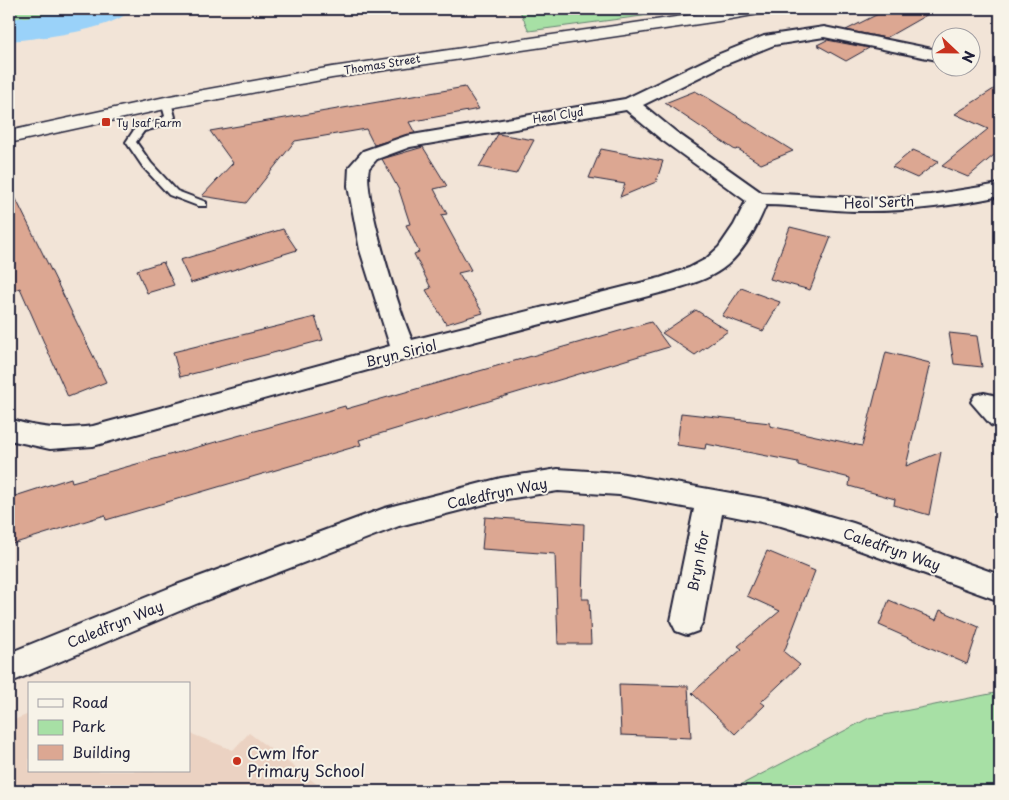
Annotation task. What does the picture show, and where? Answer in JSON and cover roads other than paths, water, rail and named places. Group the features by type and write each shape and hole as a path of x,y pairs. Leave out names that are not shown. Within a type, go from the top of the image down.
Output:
{"main road":[{"name":"Thomas Street","path":"9,137 166,102 441,55 643,28 759,9"}],"street":[{"name":"Heol Clyd","path":"404,351 395,330 371,250 357,174 363,161 381,150 406,142 630,104 757,44 824,32 932,54"},
{"path":"630,104 669,136 757,199"},
{"name":"Heol Serth","path":"757,199 784,198 860,206 964,197 1000,190"},
{"name":"Bryn Siriol","path":"9,429 18,433 44,438 64,439 93,436 404,351 595,304 667,284 701,272 716,262 753,214 757,199"},
{"name":"Caledfryn Way","path":"9,668 185,595 395,516 501,489 558,480 619,484 781,514 852,535 1000,588"},
{"name":"Bryn Ifor","path":"687,621 710,502"}],"lane":[{"path":"166,102 170,117 162,123 140,129 131,142 146,165 174,193 202,204"}],"waterway":[{"path":"9,30 61,24 113,9"}],"place":[{"name":"Ty Isaf Farm","path":"106,122"},
{"name":"Cwm Ifor Primary School","path":"237,761"}]}
